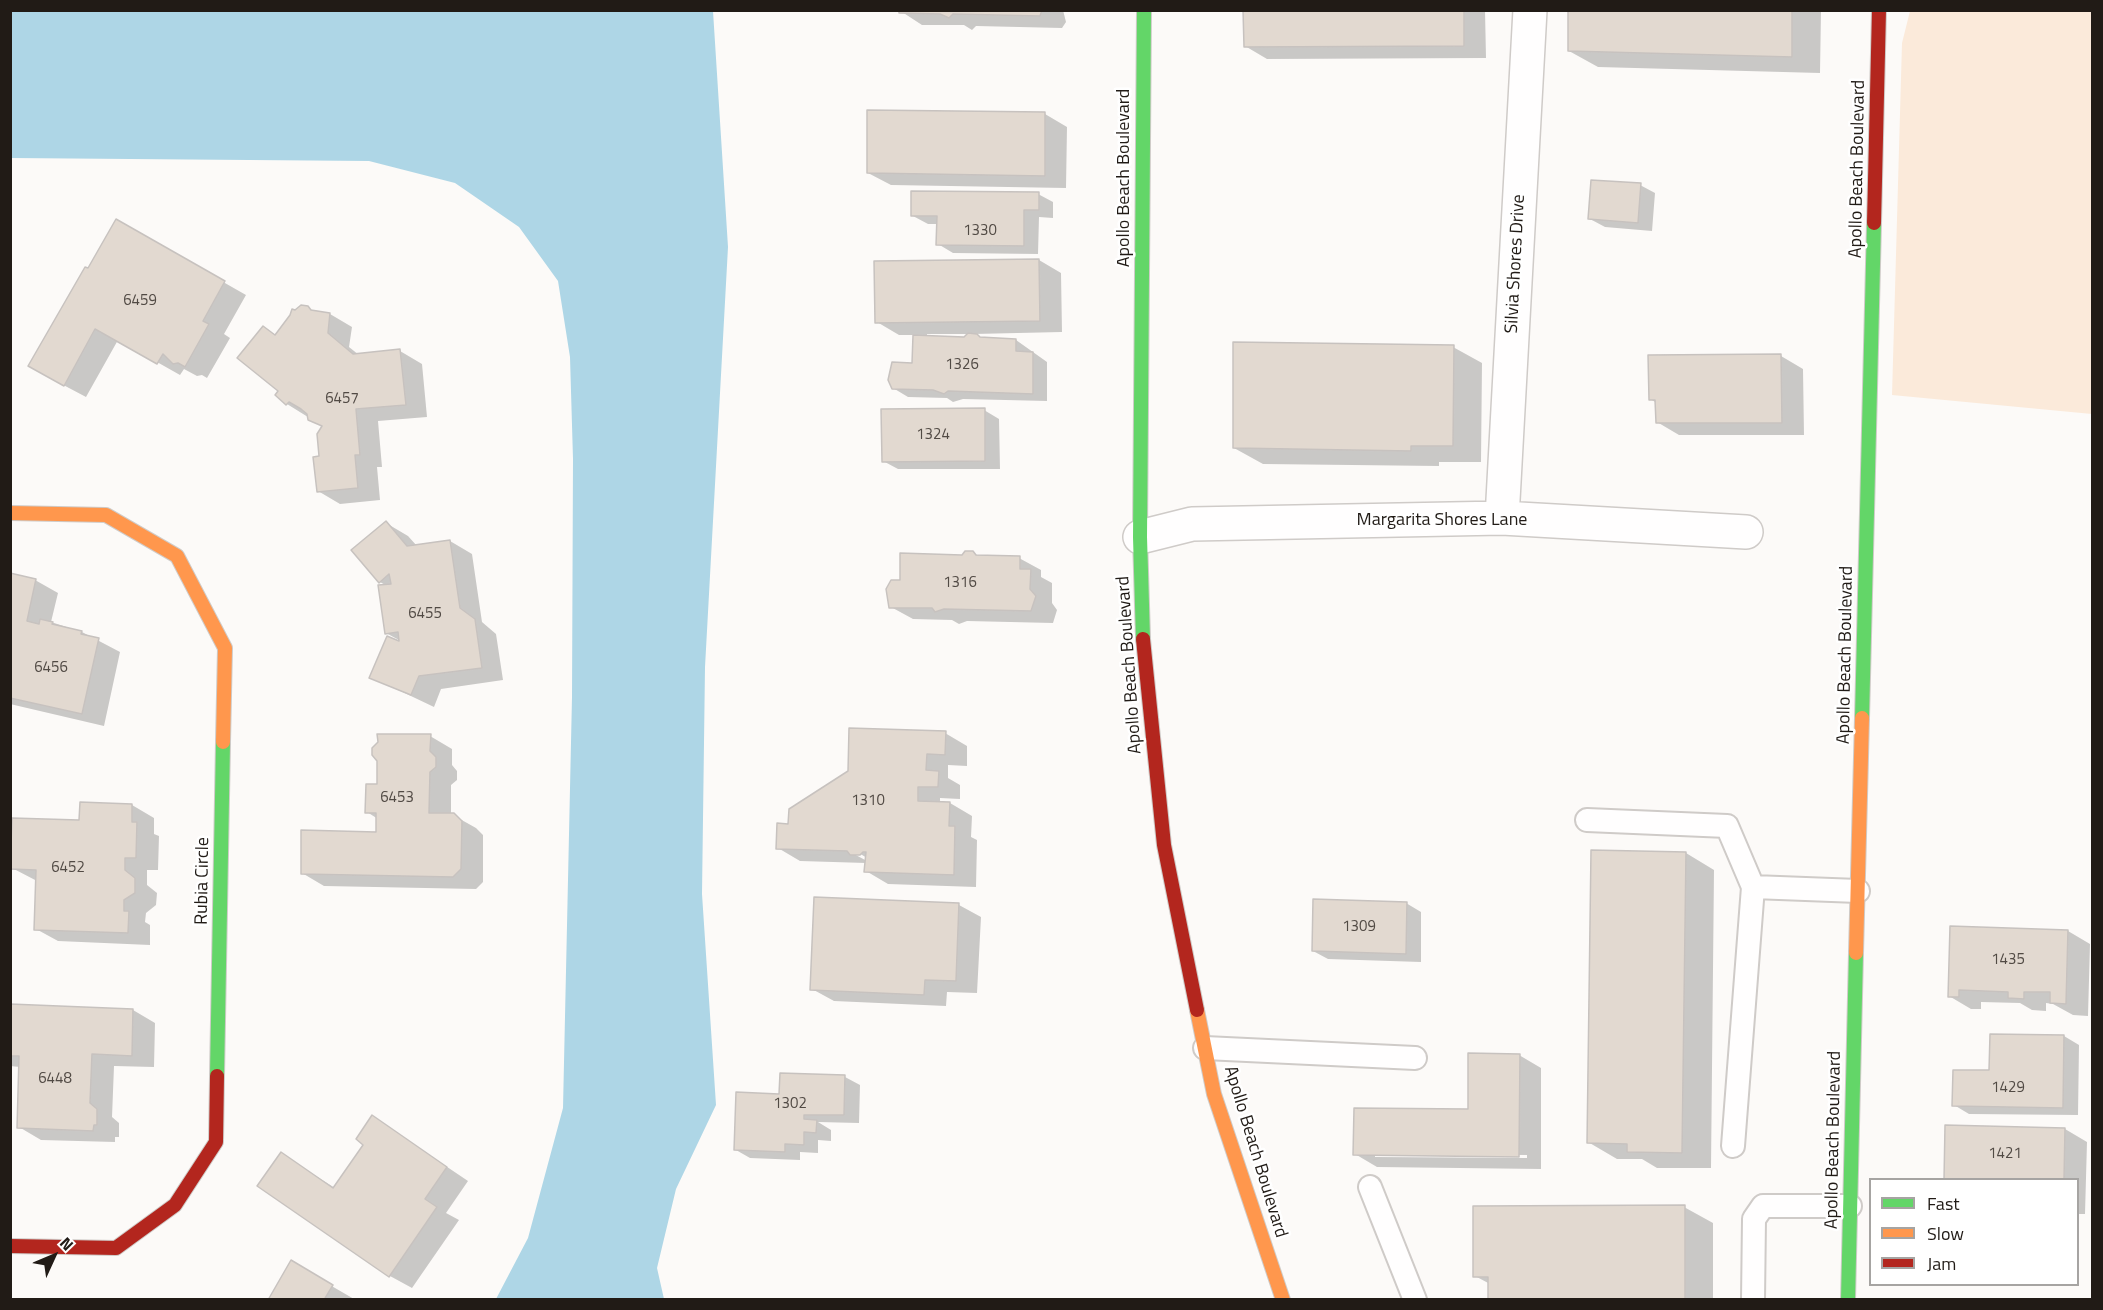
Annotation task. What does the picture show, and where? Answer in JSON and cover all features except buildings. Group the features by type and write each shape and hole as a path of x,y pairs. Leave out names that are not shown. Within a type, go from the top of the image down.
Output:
{"main road":[{"name":"Apollo Beach Boulevard","path":"1144,10 1140,537 1142,634 1164,844 1214,1094 1283,1299"},
{"name":"Apollo Beach Boulevard","path":"1848,1299 1879,10"},
{"path":"1880,43 1888,10"},
{"name":"Rubia Circle","path":"10,513 106,515 177,556 225,648 216,1142 175,1205 116,1248 10,1246"}],"street":[{"name":"Silvia Shores Drive","path":"1502,518 1530,10"},
{"name":"Margarita Shores Lane","path":"1140,537 1192,524 1502,518 1746,532"}],"lane":[{"path":"1587,820 1727,826 1753,887 1733,1146"},
{"path":"1753,887 1858,891"},
{"path":"1205,1048 1415,1058"},
{"path":"1370,1187 1415,1299"},
{"path":"1753,1299 1754,1219 1763,1206 1850,1206"}],"shaded area":[{"path":"1910,11 2092,11 2092,414 1892,395 1902,43"}],"water":[{"path":"11,10 713,11 728,247 705,667 702,894 716,1105 676,1189 657,1268 664,1299 496,1299 528,1238 563,1108 572,697 573,459 570,357 558,281 519,227 455,183 369,161 11,158"}],"traffic: fast":[{"path":"1143,639 1140,537 1144,10"},
{"path":"1862,718 1874,223"},
{"path":"217,1076 223,742"},
{"path":"1848,1300 1856,953"}],"traffic: slow":[{"path":"10,513 106,515 177,556 225,648 223,742"},
{"path":"1856,953 1862,718"},
{"path":"1197,1010 1214,1094 1283,1300"}],"traffic: jam":[{"path":"1874,223 1879,10"},
{"path":"1143,639 1164,845 1197,1010"},
{"path":"10,1246 116,1248 175,1205 216,1142 217,1076"}]}
